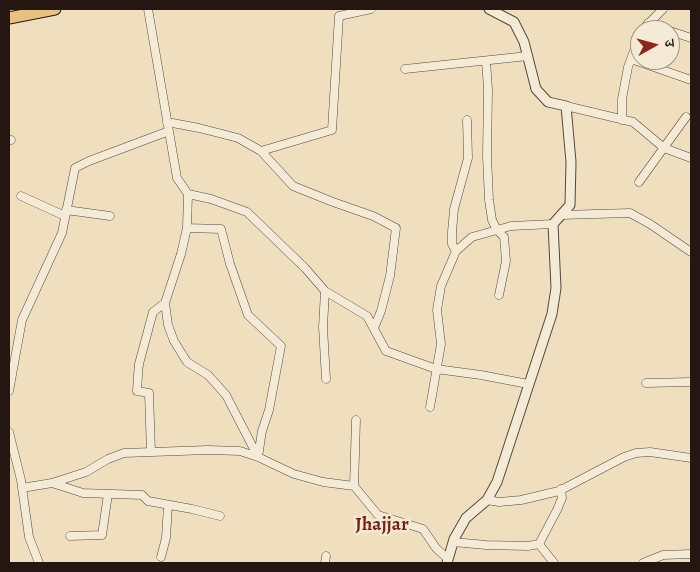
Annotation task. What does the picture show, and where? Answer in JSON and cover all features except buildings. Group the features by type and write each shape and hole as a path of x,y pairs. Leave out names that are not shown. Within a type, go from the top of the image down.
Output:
{"main road":[{"path":"9,18 55,9"}],"street":[{"path":"148,9 177,178 188,194 187,228 181,254 165,303 168,324 174,341 187,362 208,374 226,395 258,457"},
{"path":"261,151 332,130 339,16 371,9"},
{"path":"489,9 514,22 524,42 536,89 548,102 633,122 664,148 691,158"},
{"path":"651,20 663,9"},
{"path":"405,69 528,56"},
{"path":"486,61 489,200 492,220 497,230 504,236 506,261 500,295"},
{"path":"622,120 622,99 630,63"},
{"path":"662,70 691,80"},
{"path":"447,561 453,542 466,518 487,500 497,482 552,314 556,288 553,224 570,204 571,162 566,106"},
{"path":"639,182 686,117"},
{"path":"456,251 452,244 452,232 456,202 468,158 467,120"},
{"path":"167,122 238,138 261,151 294,186 373,216 396,228 390,276 381,311 374,328"},
{"path":"9,391 22,320 62,233 75,168 89,161 169,132"},
{"path":"188,194 247,212 305,268 325,291 367,316 386,351 436,369 481,374 528,384"},
{"path":"20,196 66,213 110,216"},
{"path":"561,215 630,213 650,224 691,252"},
{"path":"430,407 441,344 437,310 441,286 456,251 472,237 511,226 553,224"},
{"path":"187,228 221,229 230,264 248,315 281,346 258,457"},
{"path":"325,291 323,328 326,379"},
{"path":"151,452 149,392 137,391 139,369 153,312 165,303"},
{"path":"646,383 691,382"},
{"path":"356,420 354,486 378,515 423,529 447,561"},
{"path":"9,432 22,488 29,537 39,563"},
{"path":"22,488 52,483 86,472 108,459 124,453 208,450 240,451 258,457 294,474 323,482 354,486"},
{"path":"487,500 499,502 522,500 561,489 624,457 636,453 650,452 691,458"},
{"path":"52,483 83,492 142,495 148,501 220,516"},
{"path":"539,544 562,498 561,489"},
{"path":"70,536 102,535 108,494"},
{"path":"160,558 166,538 168,505"},
{"path":"453,542 486,545 539,544"},
{"path":"539,544 554,563"},
{"path":"642,563 663,555 691,554"}],"district":[{"name":"Jhajjar","path":"382,525"}]}
